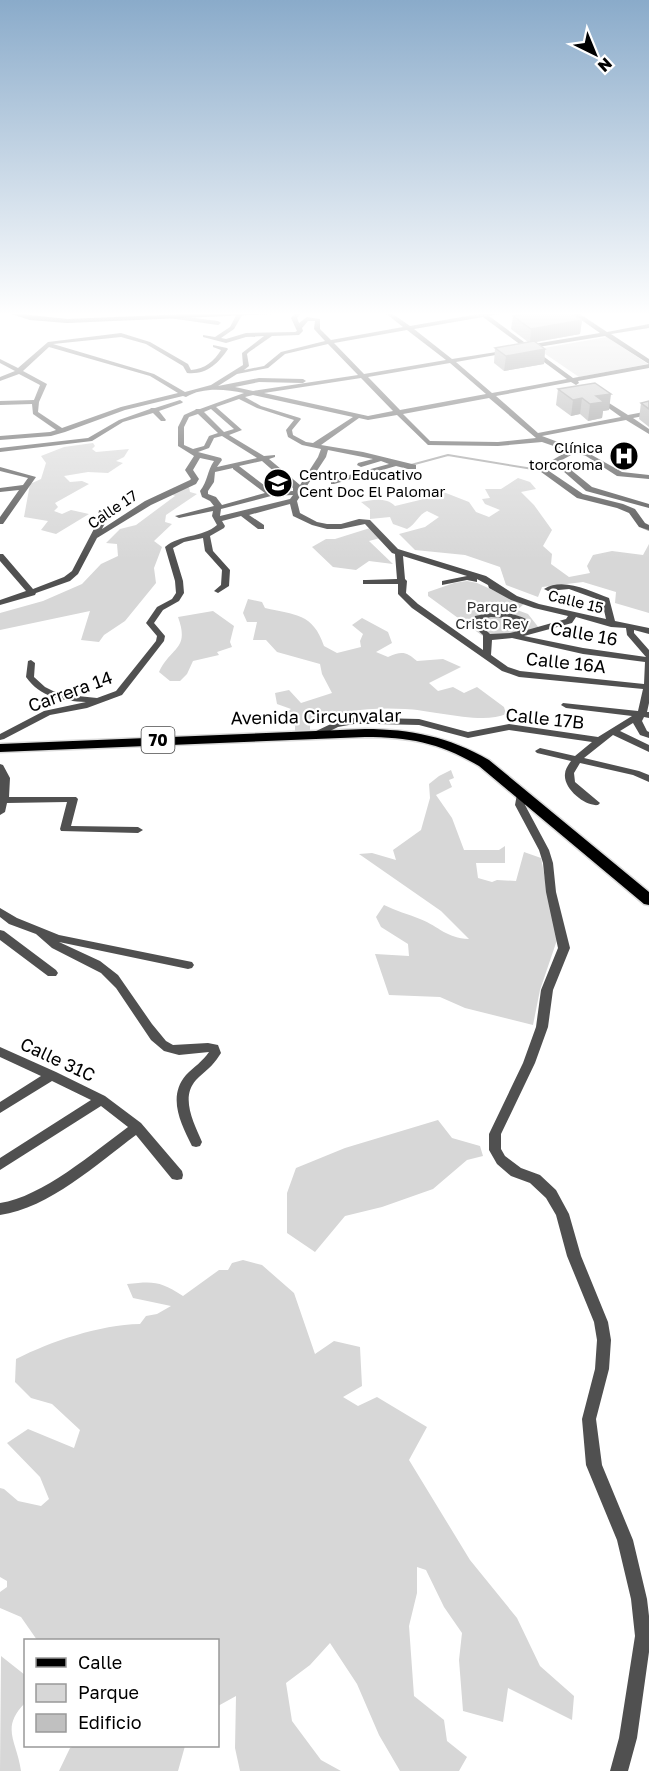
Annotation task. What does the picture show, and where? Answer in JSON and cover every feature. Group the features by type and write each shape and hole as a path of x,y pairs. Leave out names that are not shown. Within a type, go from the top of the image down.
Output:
{"main road":[{"name":"Avenida Circunvalar","path":"1,742 406,733 433,737 461,749 484,763 649,900"}],"street":[{"path":"39,395 35,412 63,431"},
{"path":"0,438 39,436 63,431 123,408 183,395"},
{"path":"0,450 90,440 121,421 153,409 216,395"},
{"path":"218,591 225,586 226,570 208,552 206,545 207,537 221,526 216,516 216,501 204,495 204,491 213,479 211,471 218,460 195,454 181,446 181,427 186,416 203,407 244,395"},
{"path":"250,395 368,418 500,395"},
{"path":"381,395 428,443 498,444 540,438 649,413"},
{"path":"593,395 649,432"},
{"path":"238,396 259,407 298,419 289,430 290,436 304,444 413,467"},
{"path":"493,396 540,438 575,450 620,474 649,477"},
{"path":"230,399 258,412"},
{"path":"2,404 36,402"},
{"path":"195,454 207,447 211,437 239,430 203,407"},
{"path":"203,407 223,434 264,459 297,487 294,500 296,514 320,526 339,527 367,522 399,553 483,578 499,589"},
{"path":"153,409 163,420"},
{"path":"314,446 358,416"},
{"path":"218,520 294,500 322,457 325,447"},
{"path":"575,450 541,469 580,496 632,511 642,525 649,528"},
{"name":"Calle 17","path":"0,603 58,583 75,572 94,537 148,503 193,482 195,479 189,470 195,454"},
{"path":"211,471 273,456"},
{"path":"361,465 381,459"},
{"path":"555,461 589,489 649,506"},
{"path":"334,482 395,464"},
{"path":"236,466 272,494 294,500 304,506"},
{"path":"0,469 32,477 0,522"},
{"path":"0,490 24,487"},
{"path":"179,516 272,494"},
{"path":"0,508 11,507"},
{"path":"94,537 101,523 102,512"},
{"path":"243,514 261,527"},
{"name":"Carrera 14","path":"1,742 47,713 100,700 123,690 160,641 160,636 150,623 158,611 177,599 181,592 181,580 174,568 171,556 172,544 207,537"},
{"name":"Calle 16A","path":"399,553 397,567 403,581 402,594 414,606 505,669 519,674 648,687"},
{"path":"0,556 32,593"},
{"path":"445,583 467,578 499,589"},
{"path":"366,582 403,581"},
{"path":"548,589 570,587 606,600 611,624"},
{"name":"Calle 15","path":"499,589 514,598 537,606 649,632"},
{"path":"486,656 489,637 488,633 477,626 478,618 492,613 511,614 525,622 522,632 515,637"},
{"path":"489,637 515,637 569,621 572,616 570,613"},
{"path":"630,628 630,633 648,658 645,715 637,721 646,734"},
{"name":"Calle 16","path":"515,637 584,651 648,658"},
{"path":"31,663 30,677 39,688 72,699 100,700"},
{"path":"566,705 645,715"},
{"path":"595,803 569,780 568,772 576,759 612,731 645,715"},
{"path":"315,735 334,725 354,721 419,722 468,735 461,749"},
{"name":"Calle 17B","path":"468,735 509,727 600,740"},
{"path":"612,731 649,748"},
{"path":"540,751 636,773 649,779"},
{"path":"0,767 4,773 0,812"},
{"path":"522,794 520,805 544,849 564,948 547,990 542,1026 529,1064 495,1134 495,1150 501,1160 516,1172 535,1179 551,1194 562,1214 574,1256 603,1331 602,1369 589,1419 594,1465 625,1540 639,1599 643,1636 628,1738 619,1771"},
{"path":"3,800 73,799 65,829 138,830"},
{"path":"0,912 13,921 65,940 188,965"},
{"path":"40,932 54,945 82,955 106,970 126,992 159,1043 176,1050 214,1048 215,1053 210,1061 184,1084 180,1098 196,1142"},
{"path":"0,933 51,973"},
{"name":"Calle 31C","path":"0,1052 101,1099 137,1127 177,1175"},
{"path":"0,1108 52,1075"},
{"path":"0,1165 101,1099"},
{"path":"0,1209 18,1207 39,1196 137,1127"}],"green space":[{"path":"93,443 95,446 92,449 96,452 129,449 124,457 116,461 123,463 108,473 88,472 64,476 70,482 82,481 89,484 55,503 58,507 54,511 62,514 71,510 89,514 56,534 41,530 48,521 24,517 30,484 41,479 46,463 41,456 64,447"},
{"path":"518,478 530,482 536,489 521,492 534,505 552,530 543,546 552,554 551,564 569,577 590,573 587,566 593,555 612,551 643,555 649,544 649,613 615,603 616,592 583,582 542,587 538,597 506,585 500,567 465,555 415,550 399,534 425,527 439,517 427,511 407,529 393,524 390,517 370,519 370,509 361,502 383,500 395,506 428,498 425,492 433,488 469,502 476,512 489,517 500,510 485,504 482,499 490,498 485,489 501,489"},
{"path":"189,487 190,492 197,494 166,515 165,522 172,524 154,541 162,547 154,568 156,583 125,621 104,635 99,642 81,640 90,611 0,630 0,613 43,601 82,584 101,564 118,556 117,544 106,543 120,529 136,525 175,496 171,494"},
{"path":"370,528 380,538 369,541 393,564 369,561 356,570 333,567 312,547 326,539 335,539"},
{"name":"Parque Cristo Rey","path":"467,581 477,583 524,604 517,610 528,614 539,628 484,637 428,596 428,592"},
{"path":"248,599 262,602 265,608 302,617 314,627 324,646 337,653 361,647 360,641 363,634 352,625 362,618 388,632 392,643 376,652 388,657 403,653 417,661 443,659 461,667 429,683 438,691 453,687 464,693 477,687 504,707 506,714 496,717 471,718 405,709 369,709 333,715 310,723 310,730 295,731 295,726 290,724 292,718 284,714 291,709 277,704 275,693 289,690 301,703 332,693 322,674 320,664 277,652 266,640 253,640 257,622 247,622 243,613"},
{"path":"213,611 234,626 230,642 232,647 217,652 219,655 193,661 187,674 180,681 170,681 159,672 180,642 182,636 178,617"},
{"path":"451,770 454,778 449,780 452,787 436,795 452,818 464,850 499,850 505,846 505,863 476,863 478,878 492,882 516,881 524,852 541,858 557,940 540,990 533,1025 465,1008 440,997 389,995 375,954 409,956 408,944 381,927 376,917 384,905 427,922 449,934 469,939 441,911 359,854 372,853 396,860 393,850 421,830 430,798 429,784"},
{"path":"438,1120 452,1138 480,1146 483,1156 467,1160 433,1189 382,1207 345,1216 315,1252 287,1233 287,1193 296,1168 345,1148"},
{"path":"243,1260 262,1265 294,1293 315,1354 334,1341 360,1347 362,1386 343,1397 358,1406 377,1397 427,1427 409,1460 470,1560 517,1618 540,1666 574,1696 572,1720 508,1688 503,1722 463,1711 459,1660 462,1633 444,1607 426,1570 417,1567 417,1593 409,1626 414,1696 444,1720 447,1741 467,1757 459,1771 400,1771 379,1735 357,1684 330,1643 310,1665 286,1683 292,1721 321,1760 341,1771 240,1771 235,1748 236,1696 219,1705 219,1639 36,1639 21,1617 0,1608 0,1592 7,1587 7,1581 0,1577 0,1488 18,1501 41,1506 49,1499 40,1477 7,1443 28,1429 74,1448 80,1430 52,1404 31,1398 15,1382 16,1359 76,1335 108,1327 140,1324 146,1316 157,1314 171,1306 133,1298 127,1284 156,1283 183,1296 219,1270 228,1270 232,1263"},
{"path":"1,1656 24,1674 24,1704 17,1712 12,1728 21,1771 0,1771"},
{"path":"185,1747 178,1771 59,1771 70,1748"}],"building":[{"path":"566,395 606,395 596,396 604,402 590,404 582,398 573,400"},
{"path":"649,401 649,409 641,403"}],"waterway":[{"path":"411,465 448,455 539,470"},
{"path":"642,527 649,530"}],"place":[{"name":"Clínica torcoroma","path":"624,456"},
{"name":"Centro Educativo Cent Doc El Palomar","path":"278,483"}]}
